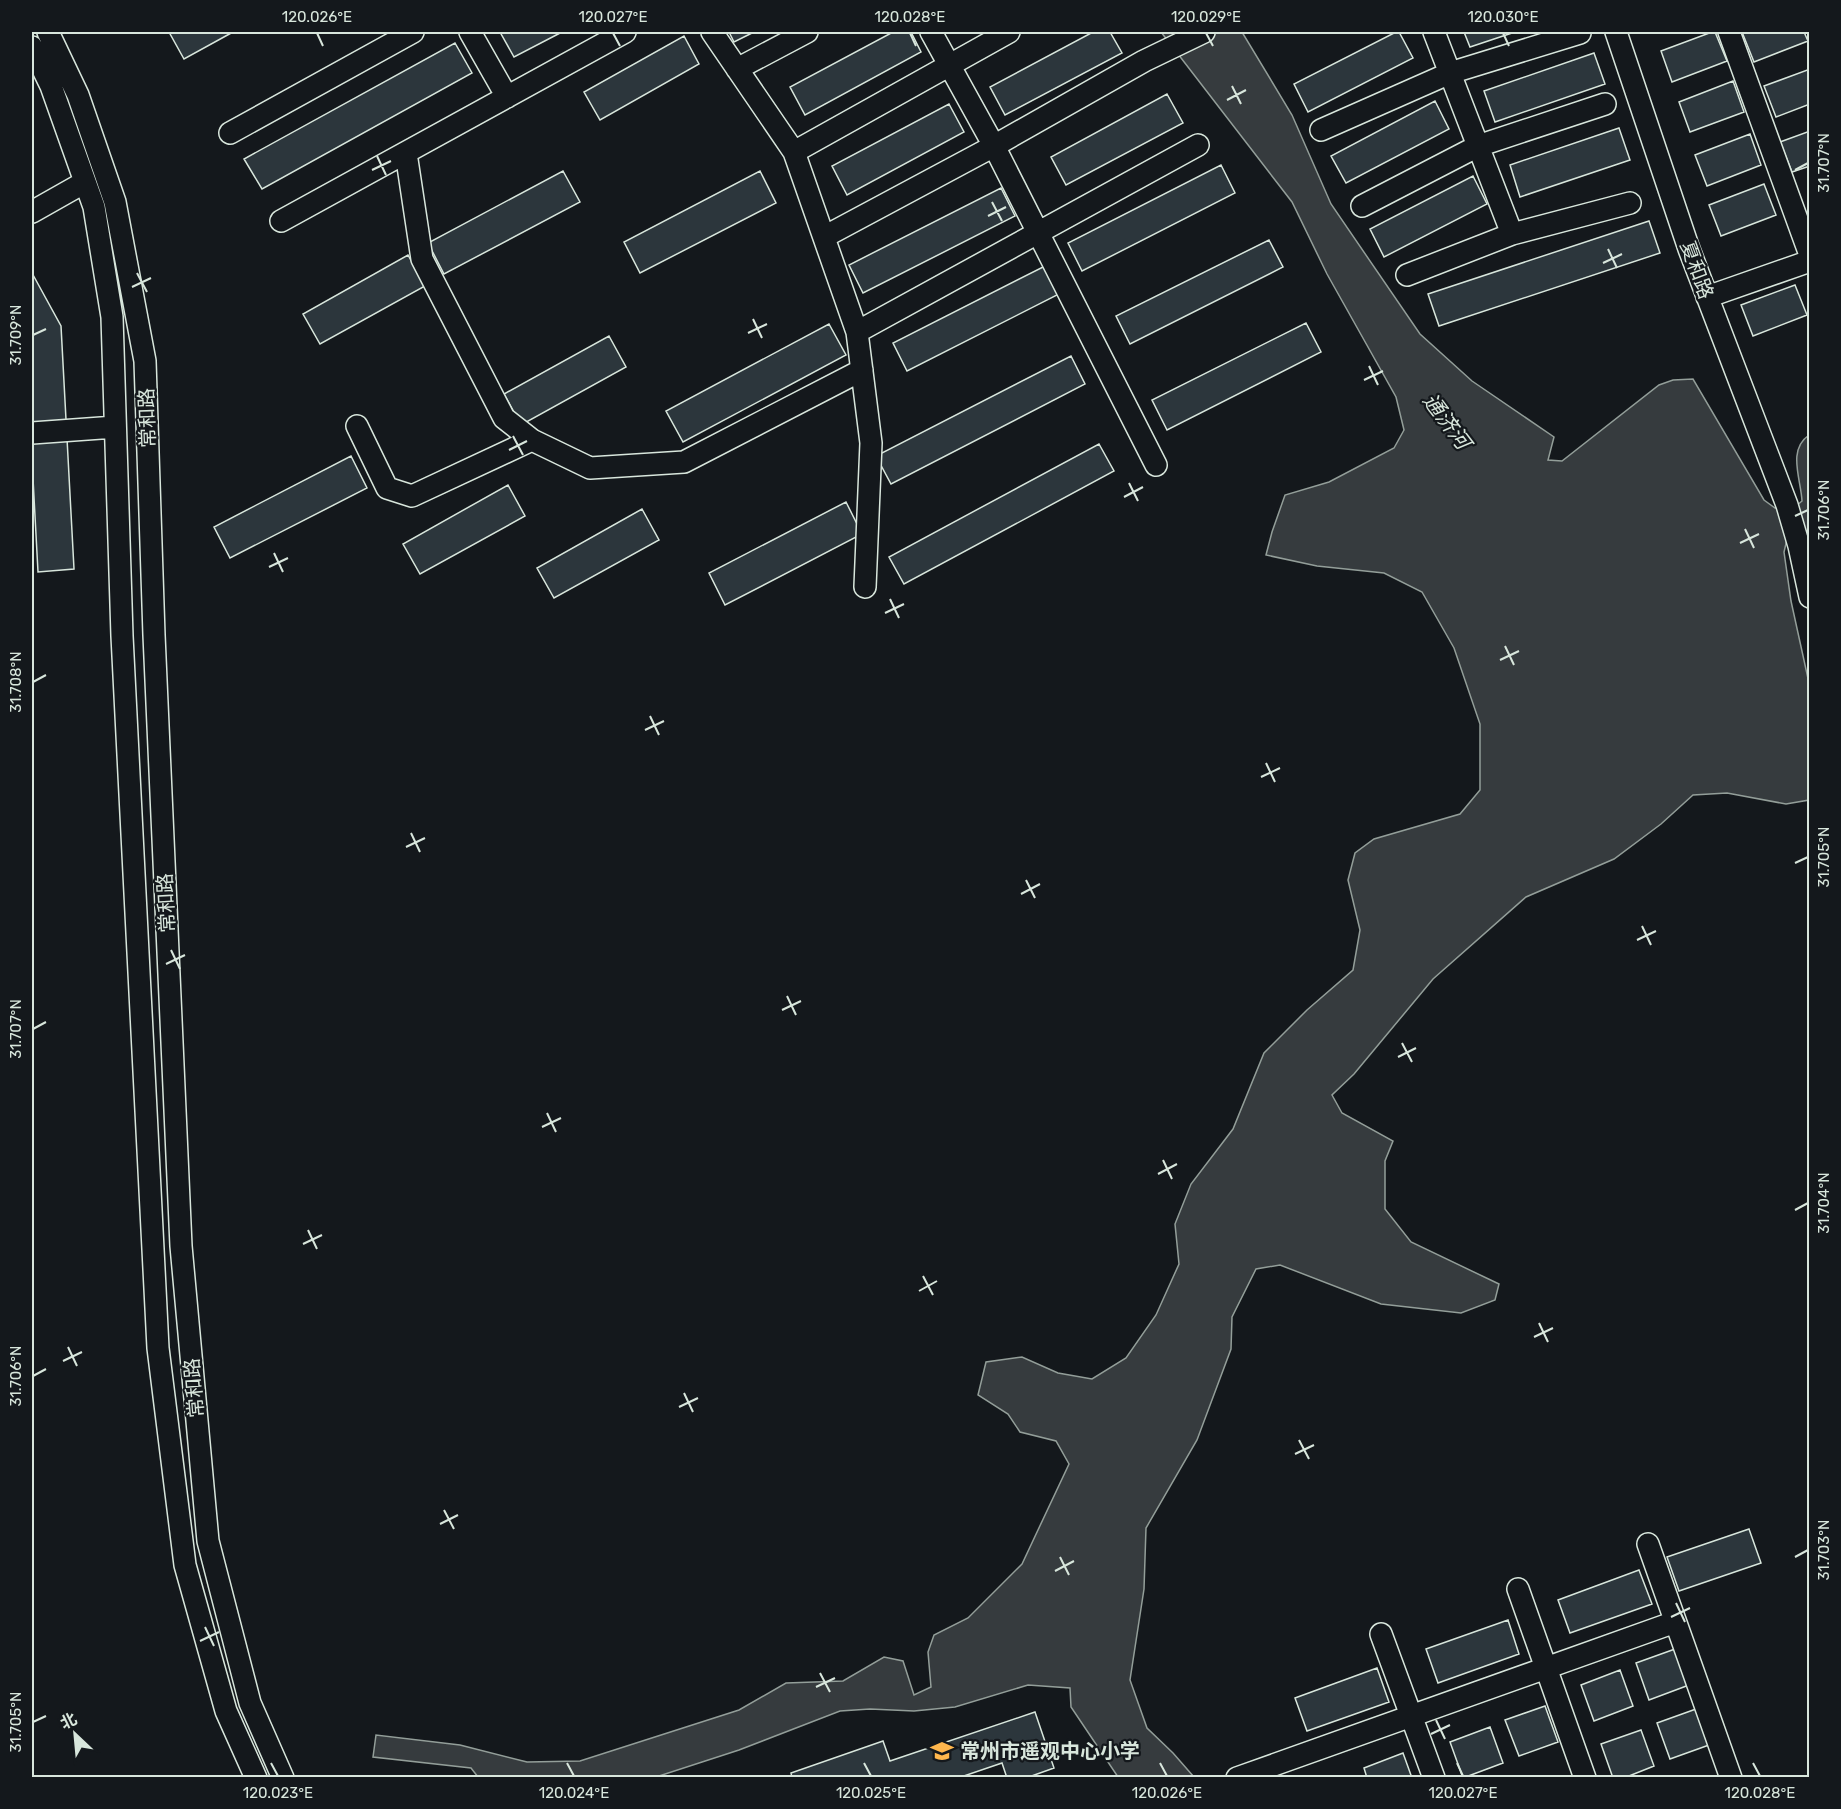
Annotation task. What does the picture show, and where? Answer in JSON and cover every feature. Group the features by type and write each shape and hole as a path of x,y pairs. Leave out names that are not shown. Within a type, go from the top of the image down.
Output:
{"street":[{"name":"常和路","path":"48,32 78,95 115,202 144,361 181,1246 208,1541 250,1703 283,1778"},
{"path":"230,133 412,32"},
{"path":"470,32 507,97"},
{"path":"280,221 625,32"},
{"path":"712,32 794,152 857,332 871,443 865,587"},
{"path":"737,69 807,32"},
{"path":"931,32 994,146 1156,465"},
{"path":"794,152 1009,32"},
{"path":"824,237 994,146 1144,61 1204,32"},
{"path":"1434,32 1512,234"},
{"name":"夏和路","path":"1616,32 1707,297 1787,505 1799,546 1809,597"},
{"path":"1729,32 1809,255"},
{"path":"1322,130 1450,73 1580,33"},
{"name":"常和路","path":"32,47 51,86 94,207 112,317 122,636 158,1348 184,1564 226,1711 256,1778"},
{"path":"1362,206 1478,146 1605,104"},
{"path":"857,332 1198,145"},
{"path":"406,153 422,259 504,418 532,440 590,468 684,462 862,370"},
{"path":"32,212 85,182"},
{"path":"1407,276 1512,234 1629,203"},
{"path":"1707,297 1809,261"},
{"path":"357,426 387,488 412,496 532,440"},
{"path":"32,433 115,427"},
{"path":"1648,1544 1731,1778"},
{"path":"1518,1589 1585,1778"},
{"path":"1237,1778 1675,1622"},
{"path":"1381,1634 1434,1778"}],"water":[{"name":"通济河","path":"1161,32 1242,32 1292,115 1331,204 1420,334 1472,381 1554,437 1548,460 1562,461 1659,385 1673,380 1693,379 1764,500 1775,508 1796,506 1802,501 1797,465 1798,449 1809,435 1809,532 1800,530 1788,535 1784,552 1791,601 1809,683 1809,800 1786,804 1727,793 1693,795 1661,824 1614,859 1526,897 1433,979 1354,1074 1332,1095 1342,1113 1393,1141 1385,1161 1385,1209 1411,1242 1499,1284 1495,1300 1461,1313 1381,1304 1280,1265 1256,1269 1232,1317 1231,1349 1197,1440 1146,1528 1144,1589 1130,1680 1147,1728 1194,1777 1118,1777 1071,1707 1070,1688 1028,1685 955,1707 914,1711 870,1709 840,1711 739,1750 656,1777 478,1777 471,1768 373,1757 376,1735 460,1745 527,1762 580,1761 739,1710 786,1683 843,1681 884,1657 903,1661 914,1695 931,1687 928,1652 934,1635 968,1618 1022,1564 1069,1464 1056,1441 1020,1432 1008,1414 978,1395 986,1362 1022,1357 1058,1373 1092,1379 1126,1358 1156,1315 1179,1264 1175,1224 1191,1184 1233,1129 1264,1053 1307,1010 1353,970 1360,930 1348,880 1355,853 1374,839 1460,814 1480,790 1480,724 1454,648 1422,592 1384,573 1317,566 1266,555 1285,495 1329,482 1394,448 1404,430 1396,397 1327,274 1292,202"}],"building":[{"path":"169,32 233,32 184,59"},
{"path":"500,32 562,32 514,57"},
{"path":"729,32 754,32 734,42"},
{"path":"893,32 911,32 921,52 805,115 790,87"},
{"path":"1093,32 1110,32 1122,53 1005,115 990,87"},
{"path":"1399,32 1413,58 1308,112 1294,84"},
{"path":"1464,32 1515,32 1470,47"},
{"path":"1715,32 1727,61 1672,82 1661,51"},
{"path":"1742,32 1804,32 1808,41 1754,62"},
{"path":"684,36 699,64 600,120 584,92"},
{"path":"455,43 472,73 262,189 244,159"},
{"path":"1594,53 1605,84 1495,122 1484,91"},
{"path":"1810,69 1810,104 1776,117 1764,86"},
{"path":"1733,81 1744,112 1690,132 1679,102"},
{"path":"1167,94 1183,123 1066,185 1051,157"},
{"path":"1435,101 1449,129 1346,183 1331,156"},
{"path":"949,104 964,132 847,195 832,166"},
{"path":"1619,128 1630,160 1520,197 1510,165"},
{"path":"1810,131 1810,166 1792,172 1780,142"},
{"path":"1750,134 1761,165 1707,186 1695,155"},
{"path":"1221,165 1235,193 1082,271 1068,243"},
{"path":"563,171 580,202 444,274 428,243"},
{"path":"760,171 776,203 640,273 624,242"},
{"path":"1473,176 1487,204 1384,257 1370,229"},
{"path":"1764,184 1776,215 1721,236 1709,205"},
{"path":"1001,188 1015,216 863,293 849,265"},
{"path":"1649,221 1660,253 1439,326 1428,294"},
{"path":"1269,240 1283,267 1130,344 1116,316"},
{"path":"408,255 425,286 320,344 303,314"},
{"path":"1045,266 1059,294 907,371 893,343"},
{"path":"32,273 61,326 74,569 38,572 32,460"},
{"path":"1795,285 1807,315 1753,336 1741,305"},
{"path":"1306,323 1321,352 1167,430 1152,400"},
{"path":"829,324 846,355 683,442 666,411"},
{"path":"609,336 626,367 521,425 504,394"},
{"path":"1071,356 1085,384 891,484 876,456"},
{"path":"1099,444 1114,471 904,584 889,557"},
{"path":"351,456 367,488 230,558 214,527"},
{"path":"508,485 525,516 420,574 403,544"},
{"path":"846,502 862,534 725,605 709,573"},
{"path":"642,509 659,540 554,598 537,568"},
{"path":"1749,1529 1761,1563 1679,1591 1667,1557"},
{"path":"1639,1570 1652,1604 1570,1633 1558,1600"},
{"path":"1508,1620 1519,1654 1438,1683 1426,1649"},
{"path":"1675,1649 1689,1685 1649,1700 1636,1663"},
{"path":"1377,1668 1389,1702 1307,1731 1295,1698"},
{"path":"1620,1670 1633,1706 1594,1721 1581,1685"},
{"path":"1545,1706 1558,1742 1519,1756 1505,1720"},
{"path":"1696,1709 1709,1745 1670,1759 1657,1723"},
{"path":"1035,1712 1054,1768 1026,1778 1007,1778 1002,1763 958,1778 792,1778 791,1773 883,1741 890,1761"},
{"path":"1490,1727 1503,1763 1463,1778 1450,1742"},
{"path":"1641,1730 1654,1766 1624,1778 1613,1778 1601,1744"},
{"path":"1403,1753 1412,1778 1367,1778 1364,1768"}],"place":[{"name":"常州市遥观中心小学","path":"942,1751"}]}
